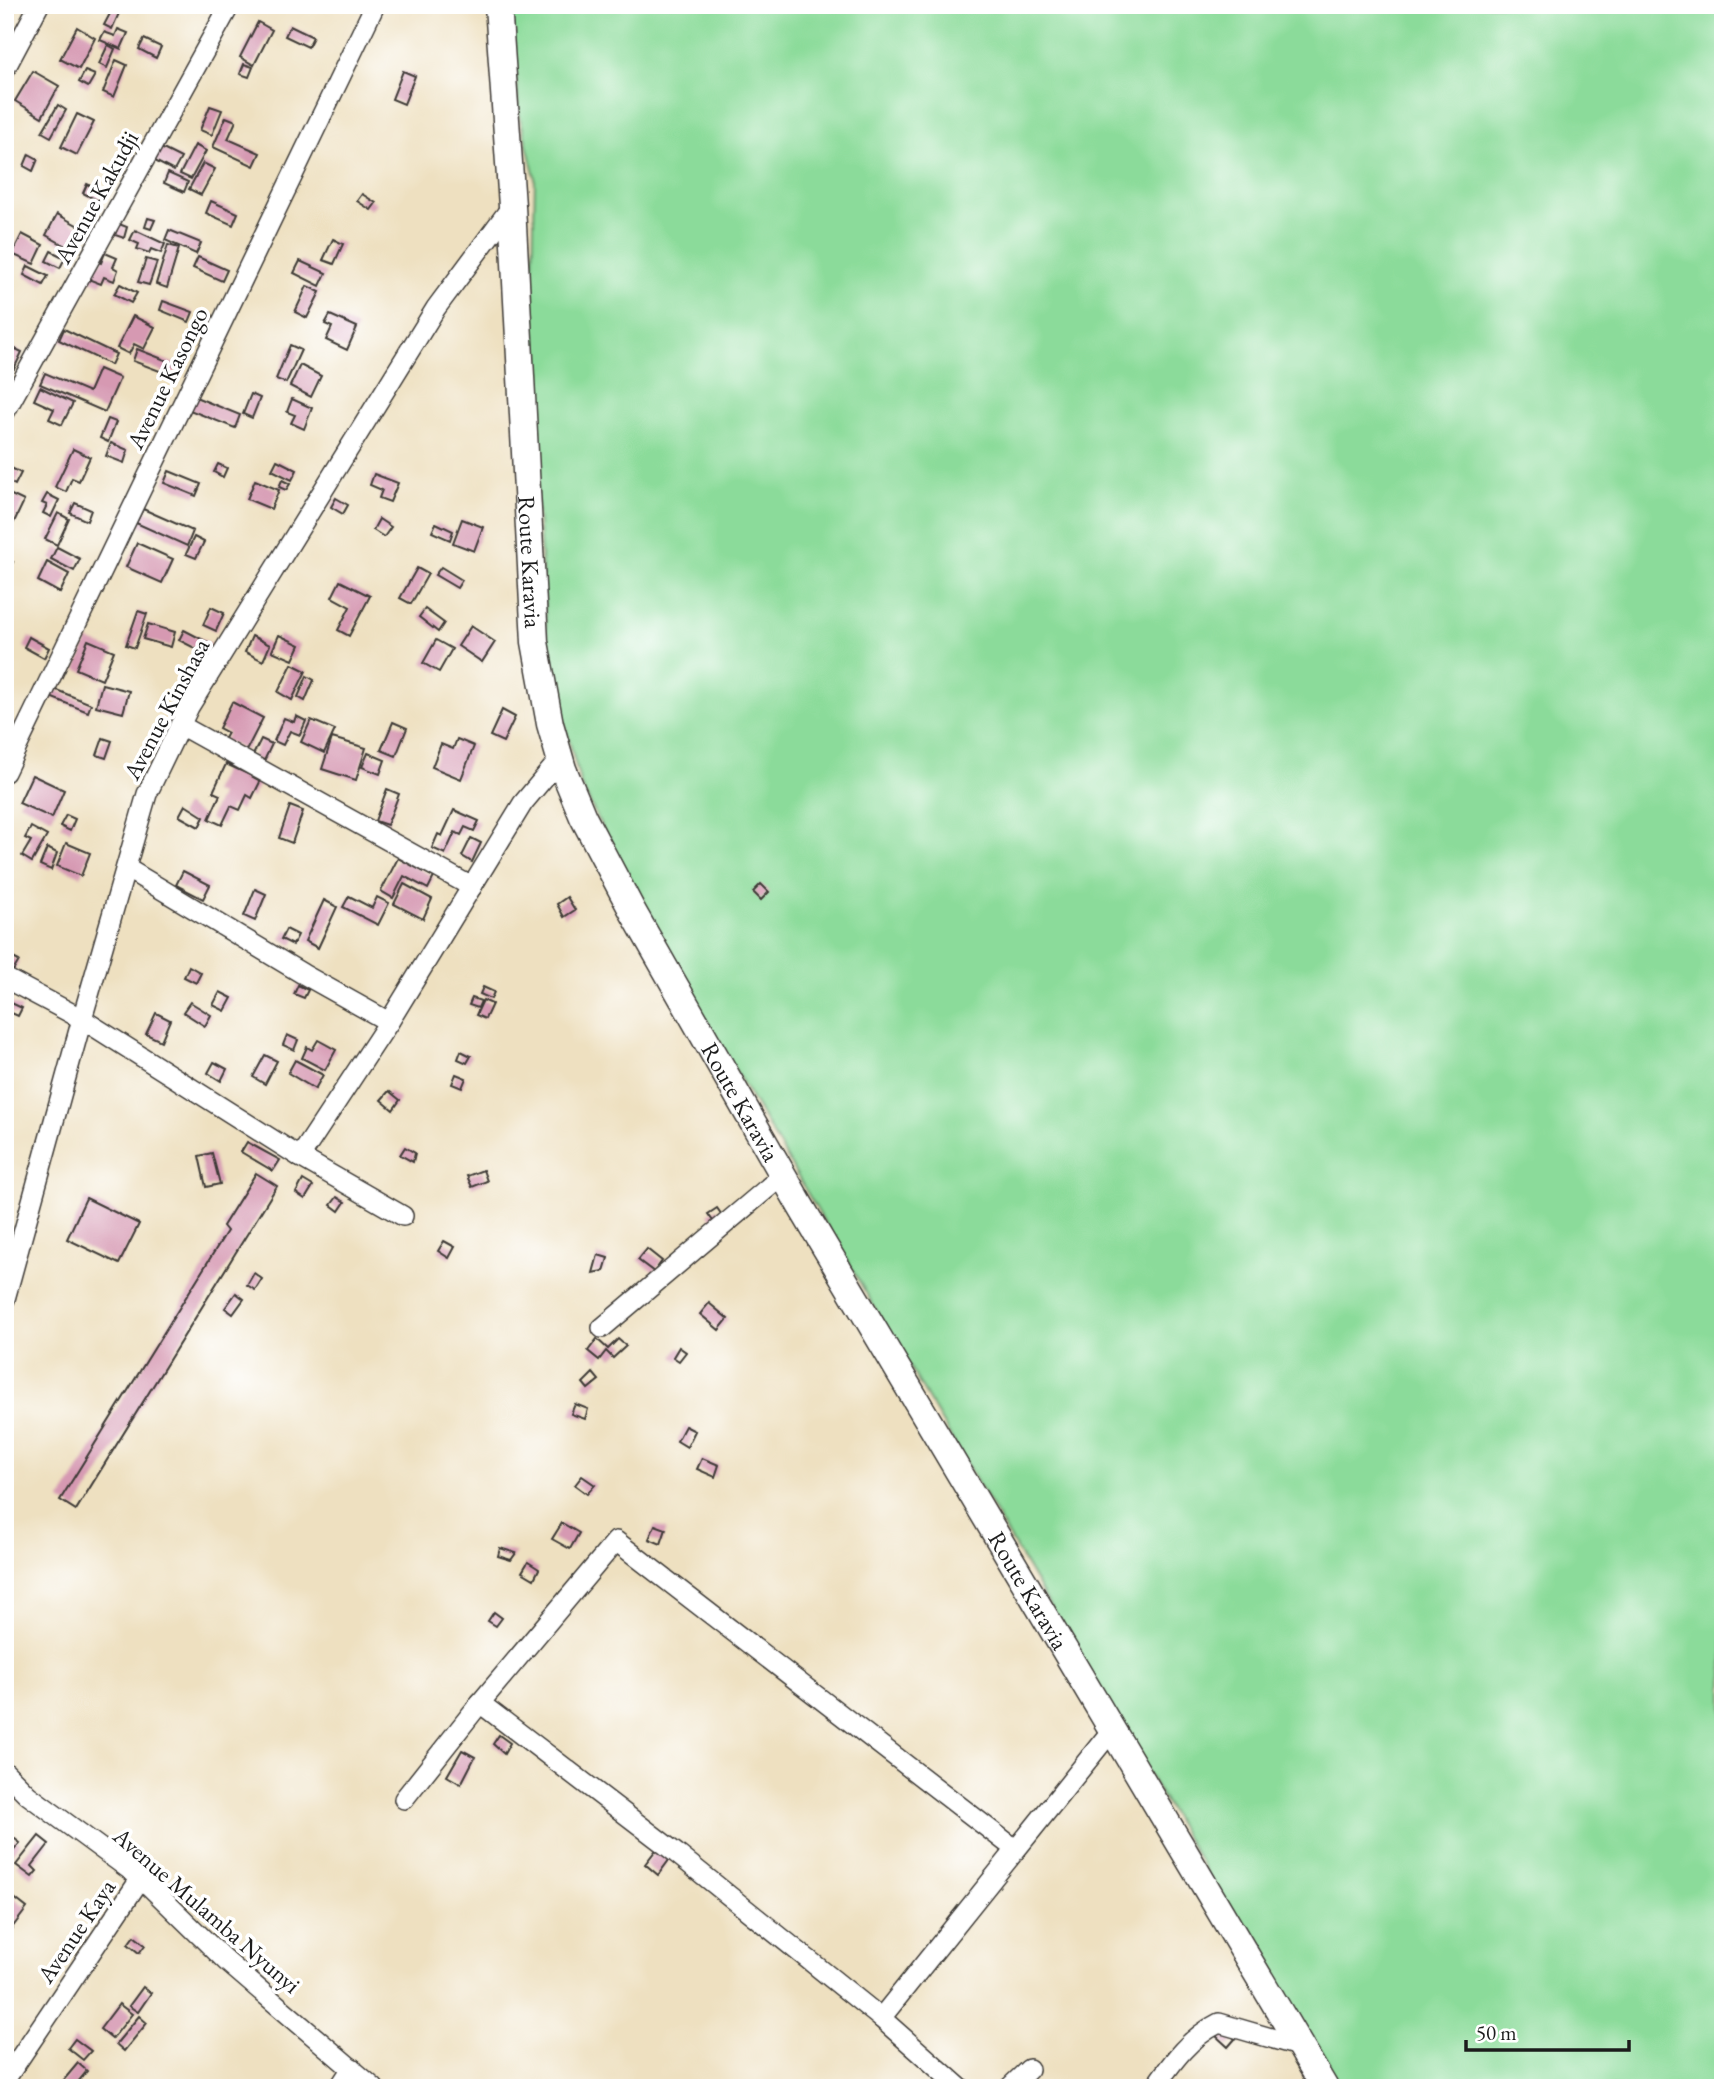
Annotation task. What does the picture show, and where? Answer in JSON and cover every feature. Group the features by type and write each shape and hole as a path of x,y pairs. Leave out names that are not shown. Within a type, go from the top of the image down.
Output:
{"street":[{"path":"5,69 39,5"},
{"name":"Avenue Kakudji","path":"5,412 230,5"},
{"name":"Avenue Kasongo","path":"5,772 375,5"},
{"name":"Route Karavia","path":"498,5 512,206 535,642 543,695 560,759 583,817 633,912 783,1175 1325,2088"},
{"name":"Avenue Kinshasa","path":"5,1299 147,794 180,725 436,308 512,206"},
{"path":"180,725 472,887"},
{"path":"300,1157 389,1022 523,803 560,759"},
{"path":"125,868 389,1022"},
{"path":"5,978 82,1019 300,1157 403,1216"},
{"path":"602,1328 783,1175"},
{"path":"404,1800 616,1541 1015,1849"},
{"path":"481,1703 676,1853 881,2018 960,2088"},
{"path":"881,2018 1112,1730"},
{"name":"Avenue Mulamba Nyunyi","path":"5,1772 28,1795 141,1878 226,1961 374,2088"},
{"name":"Avenue Kaya","path":"5,2080 141,1878"},
{"path":"1154,2088 1178,2053 1201,2032 1219,2023 1302,2047"},
{"path":"339,2088 352,2068"},
{"path":"1009,2088 1029,2069"}],"green space":[{"path":"511,5 1723,5 1723,2088 1333,2088 654,932 581,785 549,665 537,502 532,320 535,177 519,113"}],"building":[{"path":"113,8 120,11 112,29 104,25"},
{"path":"258,22 272,30 254,65 240,57"},
{"path":"290,26 313,37 308,47 285,36"},
{"path":"77,27 95,38 79,69 60,59"},
{"path":"118,29 128,33 121,49 100,40 104,32 115,36"},
{"path":"144,39 161,47 156,58 139,49"},
{"path":"108,45 115,49 107,68 99,64"},
{"path":"116,60 127,65 114,97 103,92"},
{"path":"244,64 253,67 249,77 240,74"},
{"path":"33,71 59,86 42,117 15,101"},
{"path":"85,71 95,75 88,87 79,82"},
{"path":"403,71 415,76 404,104 392,99"},
{"path":"58,105 66,110 51,137 42,132"},
{"path":"210,106 222,110 212,135 200,130"},
{"path":"77,114 94,122 77,155 61,147"},
{"path":"226,117 236,121 228,139 260,153 254,166 213,147"},
{"path":"195,145 206,151 191,179 180,174"},
{"path":"157,146 181,158 174,171 151,159"},
{"path":"29,154 38,159 33,171 24,166"},
{"path":"203,163 215,169 201,195 189,189"},
{"path":"168,173 188,182 184,192 164,183"},
{"path":"87,184 103,192 98,201 83,193"},
{"path":"362,194 376,203 371,210 357,201"},
{"path":"211,201 238,213 233,225 206,213"},
{"path":"57,214 82,228 71,249 46,235"},
{"path":"148,218 155,220 151,229 145,227"},
{"path":"119,224 127,227 124,238 115,235"},
{"path":"135,230 165,244 161,253 151,249 149,253 137,249 139,244 130,240"},
{"path":"169,230 201,243 196,254 165,240"},
{"path":"22,234 43,245 34,264 12,254"},
{"path":"333,239 343,244 334,264 323,260"},
{"path":"168,245 179,248 167,288 156,284"},
{"path":"51,251 65,258 60,268 46,261"},
{"path":"105,253 117,258 113,267 118,270 114,281 104,277 101,284 88,279 96,261 101,263"},
{"path":"198,257 227,270 222,281 193,268"},
{"path":"146,259 157,262 149,285 138,282"},
{"path":"300,261 326,273 320,286 294,273"},
{"path":"28,266 48,276 43,285 24,275"},
{"path":"120,284 137,293 131,303 114,294"},
{"path":"307,286 320,292 307,318 295,312"},
{"path":"163,301 193,312 189,322 160,310"},
{"path":"330,315 357,327 347,350 326,340 332,327 325,324"},
{"path":"133,316 155,327 144,349 134,344 129,354 117,348"},
{"path":"64,329 116,354 111,365 59,340"},
{"path":"5,344 22,352 14,369 5,365"},
{"path":"290,345 301,350 286,383 276,379"},
{"path":"137,349 178,365 173,376 133,361"},
{"path":"300,365 321,376 311,397 290,386"},
{"path":"99,369 120,378 105,412 40,384 45,373 89,392"},
{"path":"40,387 73,403 62,425 49,419 54,409 34,400"},
{"path":"251,394 260,398 252,418 243,414"},
{"path":"193,396 240,415 235,428 187,409"},
{"path":"292,399 312,408 304,429 291,423 295,415 287,412"},
{"path":"108,419 116,422 108,442 100,438"},
{"path":"111,443 128,450 124,463 106,456"},
{"path":"73,449 90,457 79,481 72,478 66,492 55,487"},
{"path":"277,460 297,470 292,480 272,470"},
{"path":"218,464 227,468 223,477 214,472"},
{"path":"5,465 21,473 15,485 5,480"},
{"path":"169,471 201,484 196,496 164,483"},
{"path":"374,474 398,483 390,502 379,498 382,490 370,485"},
{"path":"255,480 279,490 271,509 247,499"},
{"path":"282,480 290,484 286,490 279,487"},
{"path":"5,492 24,501 14,522 7,518 5,522"},
{"path":"47,494 59,500 51,517 43,513 47,505 42,503"},
{"path":"336,498 348,505 343,514 331,507"},
{"path":"75,503 91,510 87,521 70,513"},
{"path":"143,509 193,531 187,546 136,523"},
{"path":"58,513 69,519 57,545 45,539"},
{"path":"379,519 391,527 384,537 373,530"},
{"path":"462,519 483,527 474,551 453,543"},
{"path":"436,523 453,531 450,540 432,532"},
{"path":"194,537 204,542 196,558 186,554"},
{"path":"137,543 173,559 162,583 126,567"},
{"path":"57,547 80,559 74,571 51,559"},
{"path":"5,558 13,562 5,577"},
{"path":"47,562 69,574 60,593 38,581"},
{"path":"441,567 462,580 457,588 435,575"},
{"path":"417,568 428,574 411,604 400,598"},
{"path":"340,581 370,596 349,636 338,630 350,607 332,597"},
{"path":"211,607 224,613 216,631 203,625"},
{"path":"425,609 444,623 438,632 419,617"},
{"path":"138,611 147,614 135,648 126,645"},
{"path":"148,624 175,632 171,647 143,639"},
{"path":"471,626 495,642 482,662 458,646"},
{"path":"184,630 211,644 206,654 179,640"},
{"path":"279,635 300,645 293,660 272,651"},
{"path":"252,636 270,645 263,661 245,652"},
{"path":"29,637 49,648 44,658 24,647"},
{"path":"88,640 114,651 102,680 76,669"},
{"path":"436,640 452,649 439,672 423,663"},
{"path":"292,664 306,671 292,700 278,692"},
{"path":"307,676 314,680 305,701 298,697"},
{"path":"102,684 129,691 123,713 96,706"},
{"path":"54,689 91,704 88,712 50,697"},
{"path":"232,702 263,718 246,751 224,740 228,733 219,728"},
{"path":"502,710 515,717 503,742 490,736"},
{"path":"296,716 306,721 300,735 290,731 283,745 274,741 284,718 294,722"},
{"path":"311,720 335,730 324,753 301,742"},
{"path":"393,722 407,728 396,756 381,750"},
{"path":"103,738 112,741 106,758 97,755"},
{"path":"332,738 366,748 356,780 322,769"},
{"path":"261,739 272,744 263,763 252,757"},
{"path":"457,739 474,746 461,779 432,767 441,744 453,749"},
{"path":"368,753 385,760 380,774 362,767"},
{"path":"226,764 261,780 252,798 247,795 240,810 231,806 222,825 209,819 220,795 213,792"},
{"path":"32,775 64,790 52,818 19,803"},
{"path":"387,789 399,794 387,825 375,821"},
{"path":"185,805 204,817 199,827 179,816"},
{"path":"290,806 303,811 292,843 279,838"},
{"path":"454,810 479,821 474,831 465,827 461,835 455,832 445,854 432,848 438,834 442,836"},
{"path":"66,815 75,819 70,831 60,826"},
{"path":"31,827 47,836 32,862 22,856 31,841 25,838"},
{"path":"471,838 481,843 472,862 462,856"},
{"path":"66,843 90,853 81,876 57,866"},
{"path":"47,848 57,853 51,870 40,865"},
{"path":"398,858 434,877 428,889 404,876 393,898 381,891"},
{"path":"183,871 210,885 203,899 176,885"},
{"path":"404,884 432,899 423,919 394,904"},
{"path":"761,884 769,892 761,900 753,892"},
{"path":"255,889 266,894 255,921 244,916"},
{"path":"349,896 372,908 377,897 389,903 378,925 343,907"},
{"path":"567,897 575,910 564,917 557,904"},
{"path":"324,900 337,907 318,948 305,941"},
{"path":"286,929 298,935 293,945 281,939"},
{"path":"5,954 19,961 13,971 5,967"},
{"path":"189,966 201,973 196,983 184,977"},
{"path":"298,985 308,990 304,998 294,994"},
{"path":"483,987 494,992 491,999 480,994"},
{"path":"220,992 232,998 225,1011 213,1005"},
{"path":"472,998 481,1001 478,1008 469,1005"},
{"path":"5,1000 22,1008 18,1016 5,1010"},
{"path":"483,1000 492,1004 485,1019 476,1015"},
{"path":"190,1002 211,1015 205,1026 183,1012"},
{"path":"156,1013 170,1020 161,1041 146,1034"},
{"path":"287,1035 298,1040 294,1050 283,1045"},
{"path":"318,1040 336,1050 325,1070 302,1058 307,1047 312,1050"},
{"path":"461,1051 471,1056 467,1063 458,1059"},
{"path":"265,1055 277,1061 265,1084 253,1077"},
{"path":"295,1060 323,1075 315,1089 288,1073"},
{"path":"214,1062 227,1069 221,1081 208,1073"},
{"path":"456,1074 466,1078 462,1088 452,1084"},
{"path":"389,1091 400,1100 393,1110 381,1100"},
{"path":"247,1142 280,1160 273,1171 241,1152"},
{"path":"405,1147 415,1153 413,1162 400,1155"},
{"path":"212,1153 220,1184 206,1187 199,1156"},
{"path":"483,1170 487,1181 472,1187 467,1176"},
{"path":"256,1173 277,1186 76,1510 60,1500 227,1231 223,1226"},
{"path":"303,1180 313,1186 305,1199 296,1193"},
{"path":"337,1197 345,1202 339,1211 331,1205"},
{"path":"86,1198 139,1224 119,1264 67,1239"},
{"path":"717,1208 724,1218 715,1224 708,1214"},
{"path":"444,1241 455,1247 449,1258 438,1251"},
{"path":"647,1249 662,1261 654,1272 638,1260"},
{"path":"598,1255 608,1258 604,1271 593,1273"},
{"path":"254,1273 262,1279 255,1290 247,1285"},
{"path":"236,1293 244,1299 233,1314 225,1308"},
{"path":"709,1303 728,1319 719,1330 700,1314"},
{"path":"597,1339 608,1349 618,1339 626,1346 613,1358 606,1351 599,1360 588,1351"},
{"path":"679,1347 686,1352 679,1361 673,1357"},
{"path":"593,1373 599,1380 588,1389 583,1383"},
{"path":"575,1404 588,1409 585,1419 571,1414"},
{"path":"685,1426 695,1431 687,1447 677,1441"},
{"path":"702,1458 719,1465 715,1477 697,1469"},
{"path":"582,1476 595,1485 587,1494 575,1485"},
{"path":"562,1523 579,1533 570,1549 552,1539"},
{"path":"655,1525 666,1529 661,1544 649,1539"},
{"path":"500,1548 516,1553 511,1560 498,1556"},
{"path":"528,1562 539,1569 534,1579 522,1572"},
{"path":"494,1612 502,1618 496,1626 488,1621"},
{"path":"499,1735 510,1743 504,1754 493,1744"},
{"path":"462,1750 475,1757 461,1784 447,1776"},
{"path":"10,1835 20,1843 7,1859 5,1840"},
{"path":"39,1836 49,1844 32,1866 37,1871 32,1877 16,1865"},
{"path":"659,1846 672,1856 658,1875 645,1864"},
{"path":"8,1893 27,1908 5,1937 5,1897"},
{"path":"134,1936 145,1945 139,1953 128,1944"},
{"path":"143,1987 151,1993 138,2012 129,2006"},
{"path":"119,2004 132,2014 112,2039 100,2029"},
{"path":"139,2016 147,2023 124,2051 116,2044"},
{"path":"1223,2028 1235,2039 1228,2047 1216,2036"},
{"path":"75,2039 91,2051 83,2060 68,2048"},
{"path":"78,2063 87,2071 73,2088 57,2088"}]}
